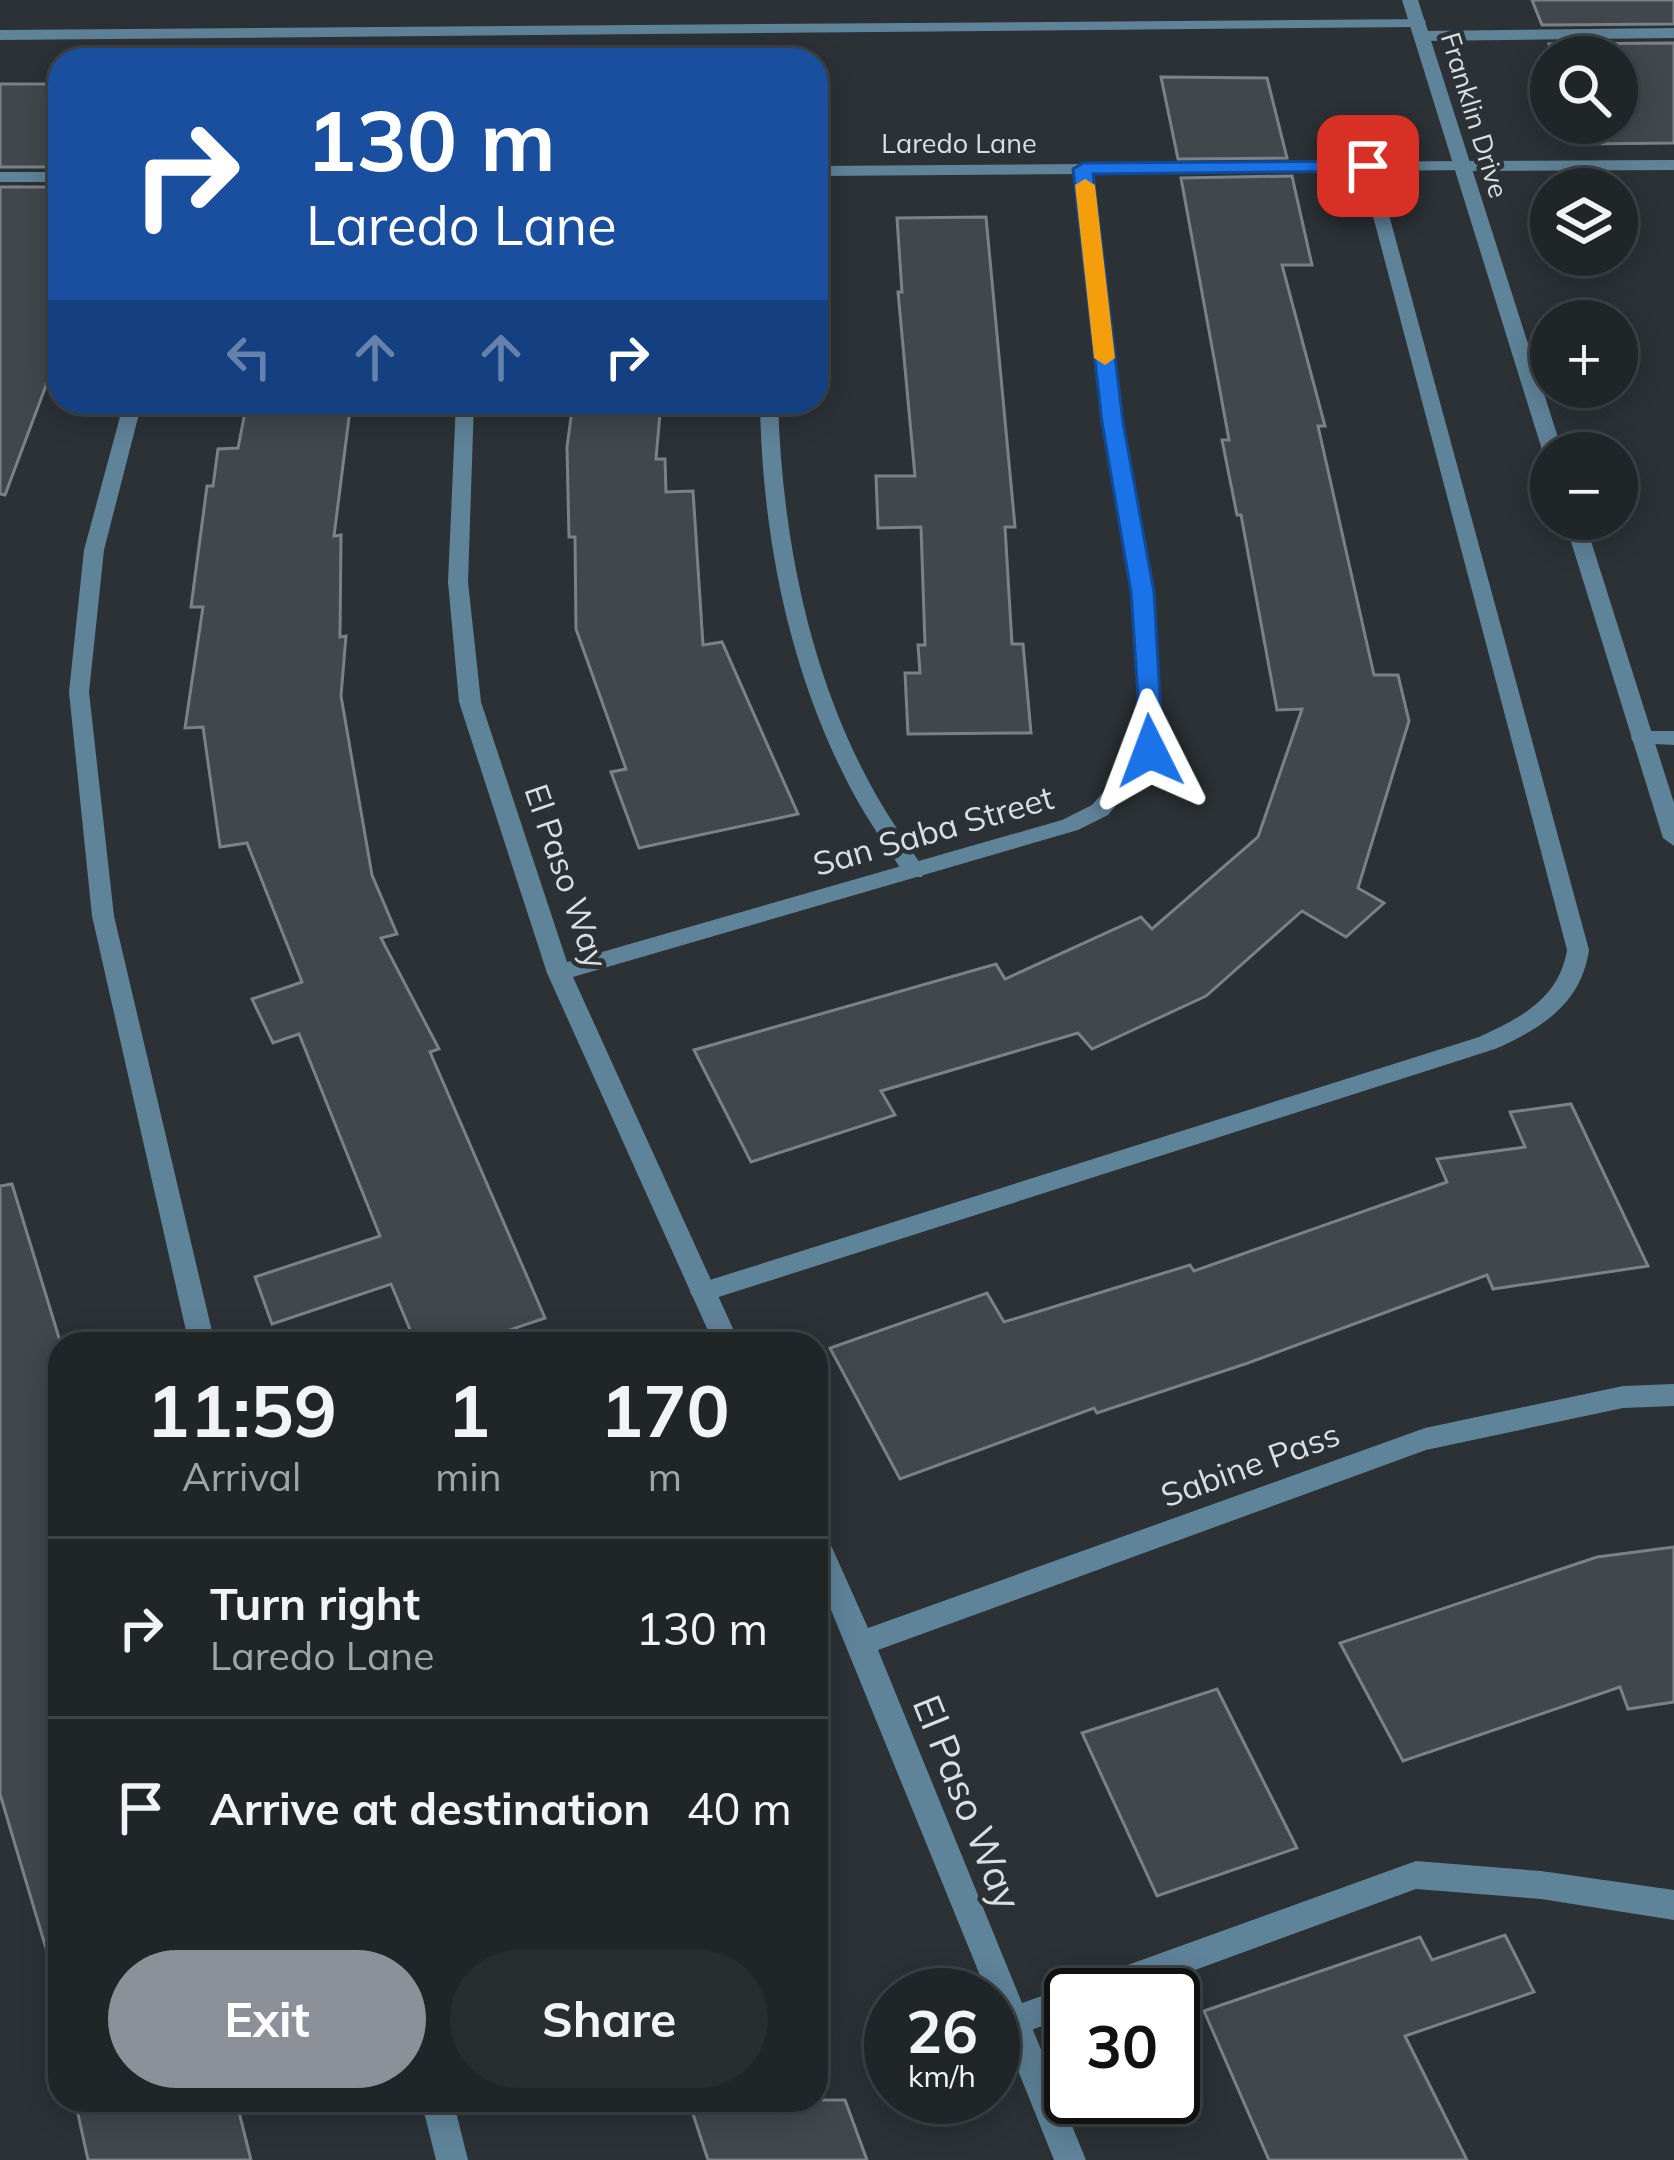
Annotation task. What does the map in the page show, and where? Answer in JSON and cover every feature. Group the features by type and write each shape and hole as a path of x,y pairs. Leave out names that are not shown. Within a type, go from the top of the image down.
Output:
{"street":[{"name":"Franklin Drive","path":"1411,0 1546,432"},
{"path":"0,35 1420,29 1674,33"},
{"name":"Laredo Lane","path":"828,171 1674,164"},
{"path":"703,1292 1486,1043 1526,1027 1577,976 1578,950 1368,166"},
{"name":"San Saba Street","path":"560,973 1070,825 1100,810 1150,751 1142,592 1112,422 1083,169"},
{"path":"0,177 48,177"},
{"path":"130,414 94,550 79,692 103,916 199,1332"},
{"name":"El Paso Way","path":"465,414 458,582 470,702 560,973 721,1332"},
{"path":"770,414 776,498 798,632 863,790 914,871"},
{"path":"1581,540 1672,824"},
{"path":"1642,738 1674,738"},
{"name":"Sabine Pass","path":"861,1643 1425,1439 1623,1397 1674,1395"},
{"name":"El Paso Way","path":"828,1569 993,1968"},
{"path":"1160,1968 1416,1875 1674,1905"},
{"name":"El Paso Way","path":"1020,2036 1070,2160"},
{"path":"440,2112 452,2160"}],"building":[{"path":"1532,0 1674,0 1674,24 1542,25"},
{"path":"1638,43 1674,43 1674,143 1638,143"},
{"path":"1161,77 1267,78 1287,158 1178,159"},
{"path":"0,84 48,84 48,167 0,167"},
{"path":"1292,176 1312,265 1282,265 1325,426 1318,426 1374,675 1398,675 1409,721 1358,888 1384,903 1346,937 1302,911 1206,996 1092,1049 1078,1033 881,1091 895,1115 751,1162 694,1050 996,964 1005,979 1141,917 1152,929 1258,837 1302,709 1277,710 1241,515 1237,515 1222,440 1229,440 1181,178"},
{"path":"0,187 48,187 48,380 5,495 0,494"},
{"path":"986,217 1015,527 1005,527 1012,644 1023,644 1031,733 908,734 905,673 920,673 918,645 925,645 921,527 878,528 876,476 915,476 898,292 902,292 897,218"},
{"path":"245,414 349,414 334,536 341,535 340,637 346,636 341,696 372,875 397,934 381,938 439,1049 430,1052 545,1318 504,1332 411,1332 391,1284 272,1324 255,1277 380,1236 299,1034 273,1043 252,999 302,982 247,843 220,847 203,727 185,728 203,607 191,607 207,486 213,486 218,449 238,448"},
{"path":"571,414 660,414 656,459 665,459 666,492 693,491 703,645 722,642 798,814 639,848 611,772 626,769 576,629 567,447"},
{"path":"1571,1104 1648,1266 1493,1289 1487,1275 1248,1363 1097,1413 1094,1408 900,1479 830,1348 987,1293 1004,1322 1190,1265 1194,1271 1447,1182 1437,1159 1525,1147 1510,1112"},
{"path":"12,1184 57,1332 48,1332 47,1952 0,1794 0,1186"},
{"path":"1674,1547 1674,1702 1628,1709 1620,1687 1403,1761 1340,1643 1597,1557"},
{"path":"1217,1689 1297,1848 1157,1896 1082,1733"},
{"path":"1505,1935 1534,1992 1405,2036 1467,2160 1269,2160 1204,2011 1420,1937 1432,1960"},
{"path":"828,2100 845,2100 867,2160 708,2160 693,2114 828,2112"},
{"path":"78,2112 239,2112 251,2160 88,2160"}],"slow traffic":[{"path":"1085,185 1105,358"}],"route":[{"path":"1150,751 1142,592 1112,422 1083,169 1368,166"}]}
